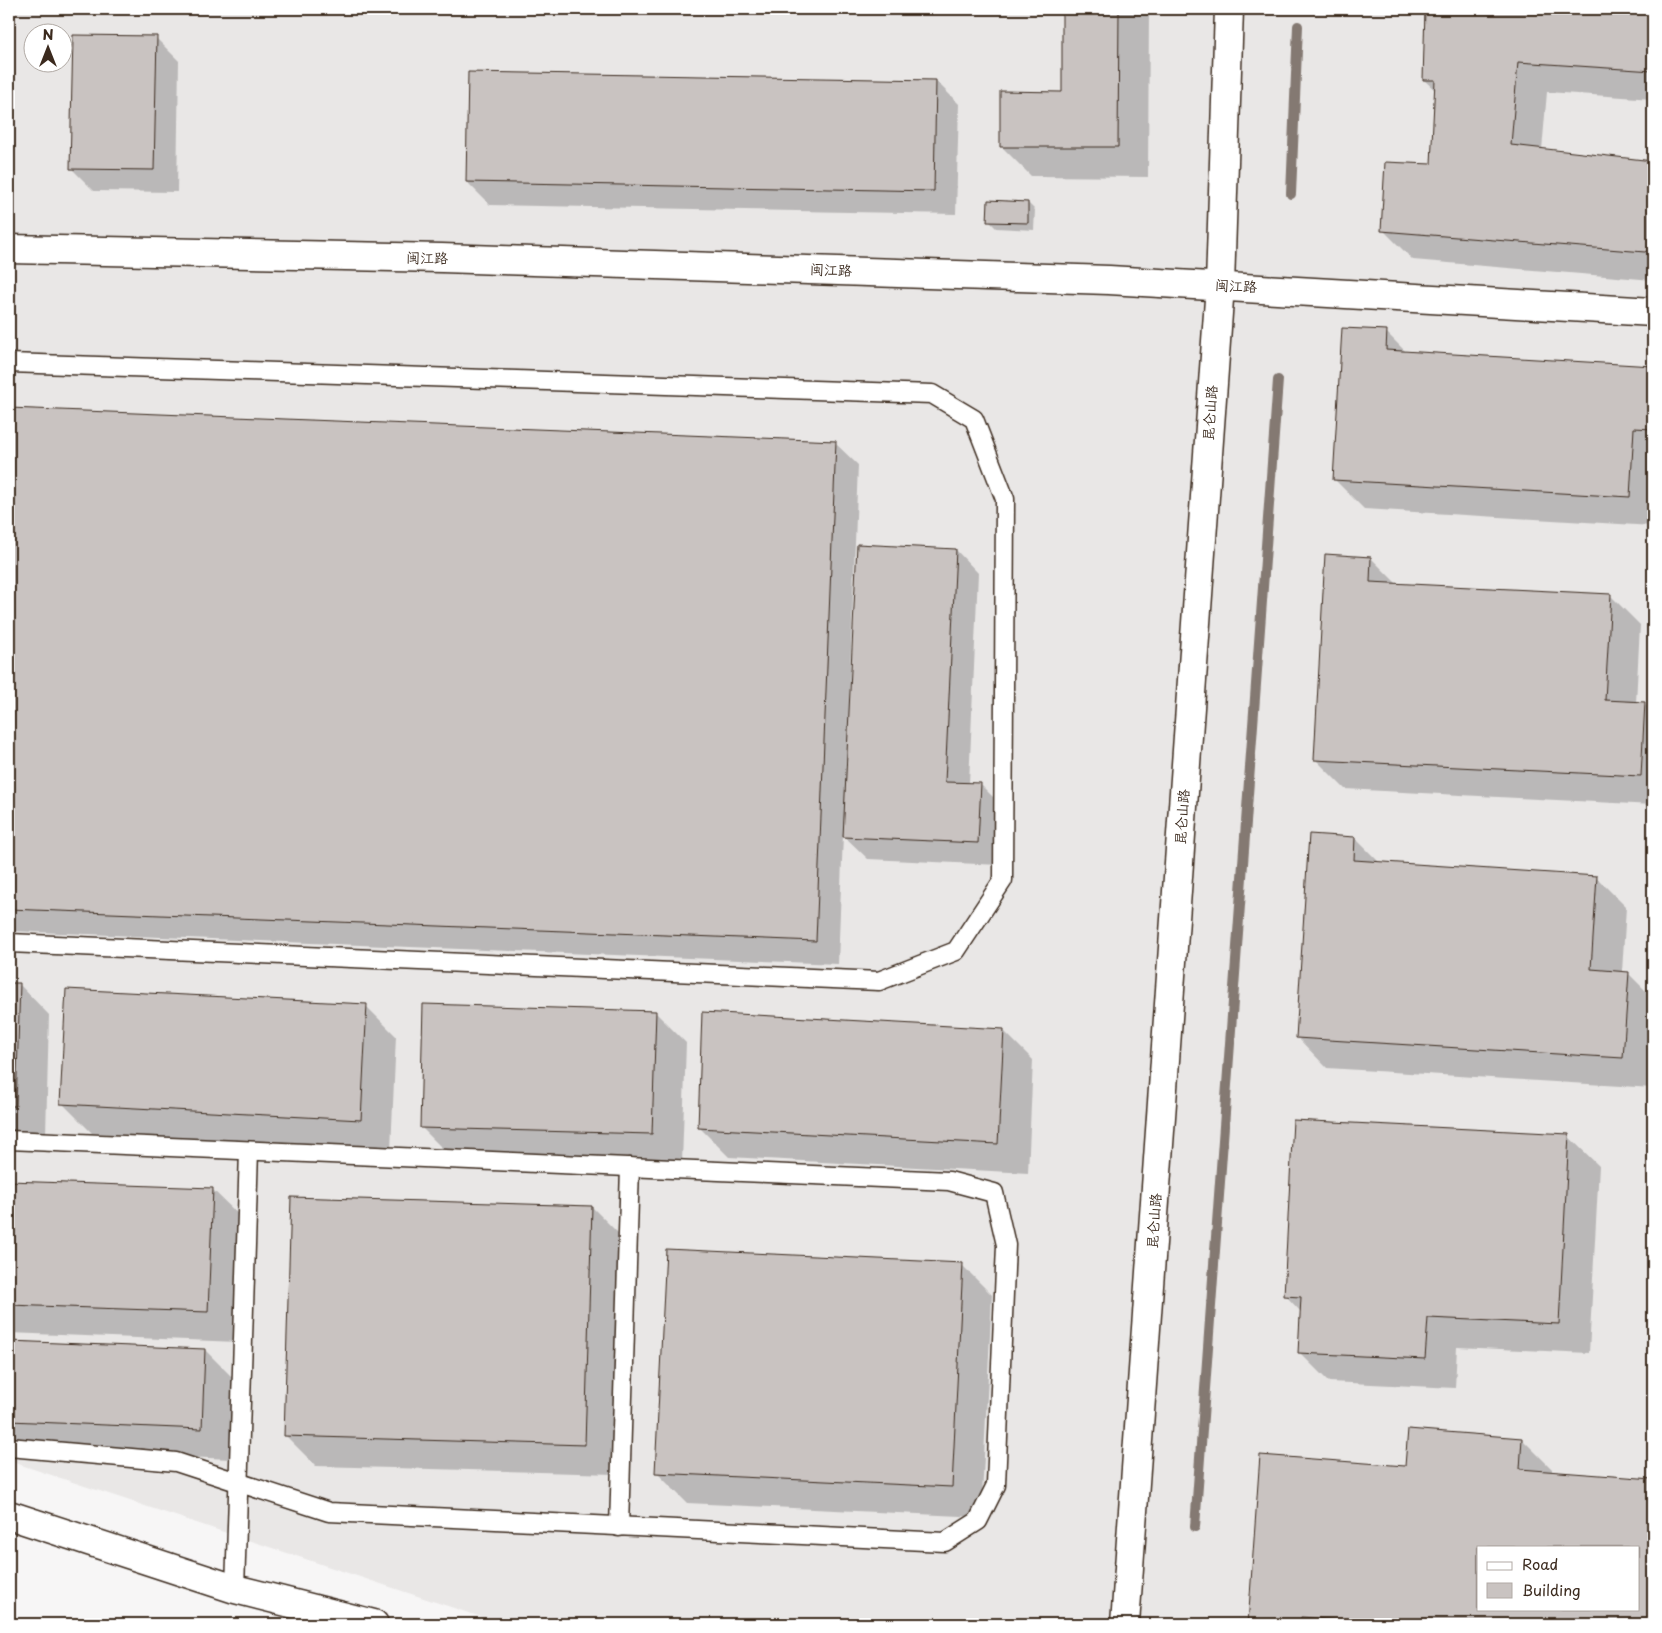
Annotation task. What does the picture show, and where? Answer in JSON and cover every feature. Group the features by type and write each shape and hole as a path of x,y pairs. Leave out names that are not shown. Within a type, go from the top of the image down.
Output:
{"street":[{"name":"昆仑山路","path":"1125,1624 1220,285 1229,9"},
{"name":"闽江路","path":"9,249 442,258 1220,285 1653,312"},
{"path":"9,1515 235,1589 374,1624"}],"lane":[{"path":"9,363 932,394 974,419 1005,499 1003,880 956,951 879,981 9,943"},
{"path":"9,1140 949,1181 994,1193 1006,1245 996,1485 978,1521 946,1542 329,1512 176,1462 9,1447"},
{"path":"235,1589 248,1151"},
{"path":"619,1527 630,1167"}],"shaded area":[{"path":"9,9 1653,9 1653,1624 487,1624 487,1619 9,1461"}],"building":[{"path":"1062,9 1119,9 1118,147 1000,147 1000,91 1062,92"},
{"path":"1425,9 1653,9 1653,71 1518,62 1511,145 1653,161 1653,246 1645,252 1381,231 1385,162 1431,164 1435,80 1423,80"},
{"path":"73,35 157,36 154,170 70,169"},
{"path":"468,72 936,80 934,191 466,182"},
{"path":"988,200 1028,202 1028,223 987,222"},
{"path":"1342,328 1387,330 1386,350 1653,366 1653,429 1634,428 1630,497 1333,480"},
{"path":"9,408 836,441 816,941 9,909"},
{"path":"857,544 956,549 945,782 981,783 978,843 843,837"},
{"path":"1325,554 1371,557 1370,582 1611,594 1605,700 1645,702 1641,776 1314,760"},
{"path":"1309,834 1355,837 1354,860 1597,876 1591,969 1629,972 1623,1058 1296,1038"},
{"path":"9,983 20,983 16,1106 9,1106"},
{"path":"66,989 367,1004 361,1120 60,1104"},
{"path":"423,1004 656,1011 652,1134 420,1128"},
{"path":"702,1012 1004,1029 998,1144 698,1128"},
{"path":"1293,1120 1569,1134 1559,1324 1428,1318 1425,1359 1298,1353 1301,1297 1284,1296"},
{"path":"9,1181 213,1188 208,1312 9,1305"},
{"path":"291,1197 592,1206 585,1445 284,1436"},
{"path":"666,1249 963,1263 952,1487 655,1473"},
{"path":"9,1341 205,1349 202,1429 9,1421"},
{"path":"1408,1429 1522,1438 1520,1469 1653,1479 1653,1624 1394,1624 1301,1617 1300,1624 1248,1624 1260,1455 1405,1466"}],"waterway":[{"path":"1291,194 1298,26"},
{"path":"1195,1527 1278,380"}]}
